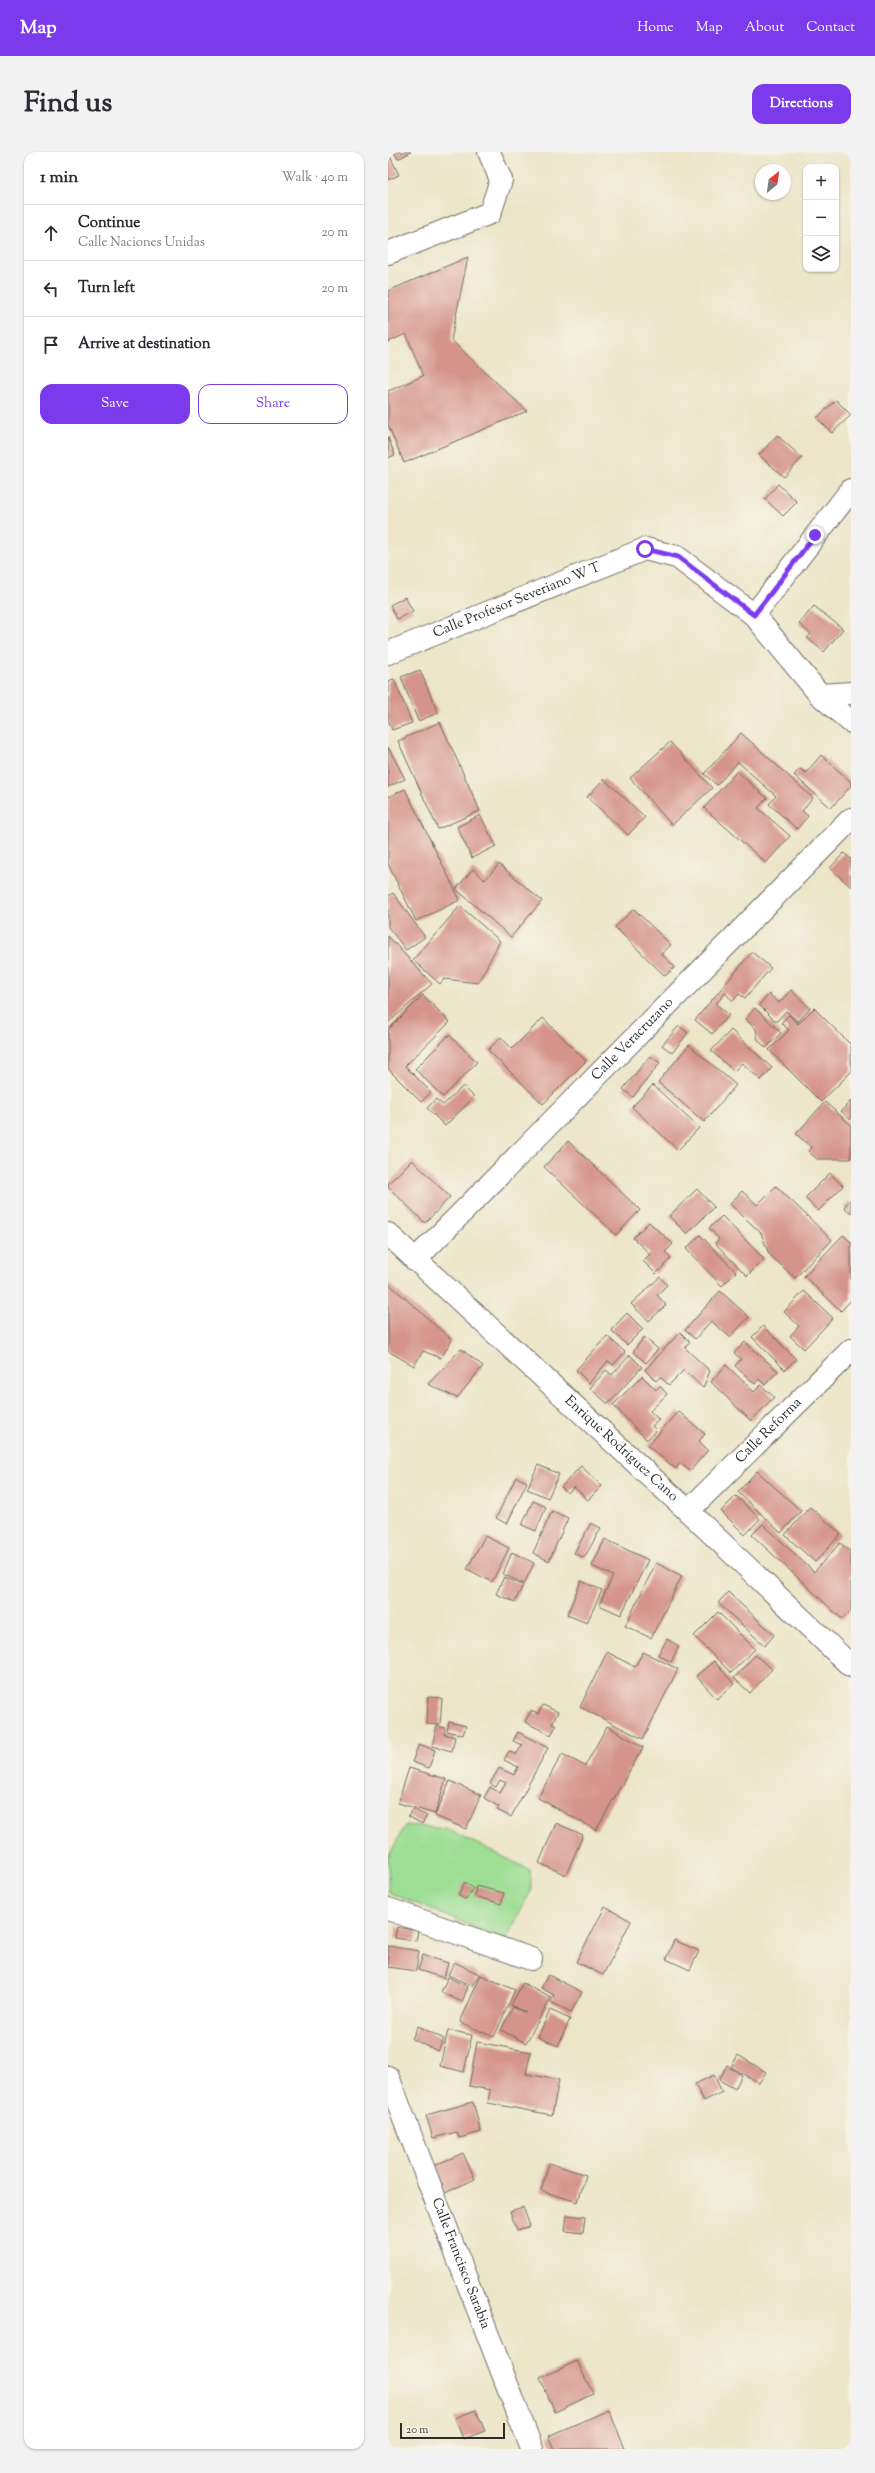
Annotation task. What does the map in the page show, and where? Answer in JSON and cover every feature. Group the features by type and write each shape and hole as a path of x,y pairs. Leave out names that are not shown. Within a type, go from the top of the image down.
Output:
{"street":[{"path":"388,253 490,213 501,180 489,152"},
{"path":"851,490 754,615 820,695 851,722"},
{"name":"Calle Profesor Severiano W T","path":"388,652 645,549 678,557 754,615"},
{"path":"820,695 851,692"},
{"name":"Calle Veracruzano","path":"416,1260 851,819"},
{"name":"Enrique Rodríguez Cano","path":"388,1234 688,1512 851,1666"},
{"name":"Calle Reforma","path":"688,1512 851,1350"},
{"path":"388,1909 531,1959"},
{"name":"Calle Francisco Sarabia","path":"388,2077 532,2449"}],"green space":[{"path":"405,1825 447,1829 530,1870 531,1890 506,1940 388,1892 388,1858"}],"building":[{"path":"388,152 399,175 388,180"},
{"path":"394,152 411,152 398,159"},
{"path":"468,257 451,340 527,411 404,463 388,425 388,391 423,376 406,334 388,342 388,291"},
{"path":"836,400 851,415 832,433 817,418"},
{"path":"777,435 802,458 784,477 759,455"},
{"path":"388,437 395,455 388,458"},
{"path":"778,484 797,502 783,516 765,499"},
{"path":"405,597 413,611 397,619 390,605"},
{"path":"814,606 843,629 824,652 807,638 811,634 799,624"},
{"path":"420,670 438,713 418,721 401,677"},
{"path":"394,679 412,723 392,730 388,719 388,681"},
{"path":"440,722 480,811 438,829 398,741"},
{"path":"741,733 813,798 802,811 808,816 797,829 769,804 776,796 738,762 717,785 704,774"},
{"path":"670,742 712,788 672,825 630,778"},
{"path":"388,747 405,779 388,787"},
{"path":"821,755 851,782 851,786 831,808 794,775 800,769 806,773"},
{"path":"737,771 767,798 758,808 790,836 766,863 704,808"},
{"path":"604,779 645,817 628,835 587,797"},
{"path":"405,789 460,900 416,921 388,864 388,797"},
{"path":"480,815 496,846 472,858 457,827"},
{"path":"844,853 851,859 851,887 830,868"},
{"path":"499,864 542,901 511,937 456,889 473,869 485,880"},
{"path":"393,893 425,937 406,950 388,927 388,896"},
{"path":"460,906 500,941 478,983 444,979 440,984 413,960"},
{"path":"634,909 671,945 661,954 675,967 665,976 615,927"},
{"path":"388,936 432,984 388,1023"},
{"path":"752,952 771,968 745,998 739,994 733,1001 725,993 716,1004 729,1015 712,1034 695,1020"},
{"path":"791,990 810,1008 798,1022 786,1011 776,1022 759,1005 769,994 779,1003"},
{"path":"423,995 450,1022 405,1066 431,1092 421,1102 388,1069 388,1030"},
{"path":"755,1008 781,1033 766,1048 758,1040 756,1029 745,1019"},
{"path":"814,1008 851,1045 851,1072 821,1102 769,1050 789,1030 781,1023 789,1015 798,1024"},
{"path":"543,1018 586,1061 543,1104 488,1050 501,1037 512,1049"},
{"path":"679,1026 688,1033 672,1053 662,1045"},
{"path":"731,1030 772,1068 761,1080 742,1063 734,1071 711,1051"},
{"path":"449,1035 477,1062 443,1097 415,1069"},
{"path":"689,1045 736,1085 704,1122 658,1082"},
{"path":"650,1056 660,1063 633,1097 623,1089"},
{"path":"653,1085 699,1128 678,1150 632,1107"},
{"path":"463,1086 474,1097 445,1126 427,1108 436,1099 443,1105"},
{"path":"851,1101 851,1120 841,1111"},
{"path":"825,1102 851,1125 851,1159 817,1159 808,1151 812,1148 796,1134"},
{"path":"568,1141 640,1210 616,1235 544,1167"},
{"path":"412,1160 450,1197 425,1223 388,1187 388,1184"},
{"path":"830,1173 843,1186 818,1211 805,1198"},
{"path":"776,1186 832,1240 795,1278 769,1254 761,1233 730,1204 742,1191 757,1205"},
{"path":"697,1189 714,1207 687,1234 669,1216"},
{"path":"851,1199 851,1213 844,1207"},
{"path":"722,1216 764,1259 747,1276 715,1243 719,1239 709,1228"},
{"path":"649,1222 673,1244 665,1252 671,1258 656,1274 643,1261 650,1254 633,1238"},
{"path":"700,1235 736,1272 722,1286 686,1249"},
{"path":"843,1235 851,1242 851,1300 841,1311 804,1276"},
{"path":"660,1277 667,1285 657,1295 666,1305 649,1321 631,1304"},
{"path":"388,1283 452,1340 441,1358 423,1351 414,1366 388,1351"},
{"path":"720,1291 749,1317 730,1337 711,1321 695,1339 685,1330"},
{"path":"804,1291 833,1318 804,1349 790,1336 799,1326 784,1312"},
{"path":"627,1313 643,1329 627,1345 611,1330"},
{"path":"763,1326 796,1359 785,1370 752,1337"},
{"path":"680,1332 690,1342 685,1348 710,1371 703,1388 684,1370 669,1385 660,1377 656,1381 645,1370"},
{"path":"607,1336 625,1352 613,1365 608,1361 589,1383 576,1370"},
{"path":"644,1337 658,1349 646,1363 633,1352"},
{"path":"745,1342 778,1371 765,1385 759,1379 755,1384 735,1366 741,1359 734,1353"},
{"path":"461,1349 483,1366 457,1398 428,1384"},
{"path":"630,1355 642,1367 608,1404 590,1388 606,1370 612,1375"},
{"path":"726,1365 754,1392 761,1385 774,1397 751,1421 711,1382"},
{"path":"642,1376 656,1390 660,1386 667,1394 650,1411 659,1420 652,1426 656,1430 647,1440 613,1405"},
{"path":"678,1411 705,1434 699,1441 708,1450 690,1471 680,1463 676,1469 648,1446"},
{"path":"538,1465 559,1474 548,1498 527,1489"},
{"path":"581,1466 602,1486 588,1500 574,1487 568,1493 561,1487"},
{"path":"757,1471 801,1511 781,1533 738,1492"},
{"path":"516,1477 527,1482 507,1524 496,1518"},
{"path":"736,1496 760,1519 745,1535 721,1511"},
{"path":"533,1501 546,1507 536,1531 522,1525"},
{"path":"810,1507 841,1534 815,1562 785,1535"},
{"path":"552,1511 568,1518 549,1561 533,1553"},
{"path":"591,1523 601,1528 584,1558 574,1553"},
{"path":"763,1524 814,1572 840,1543 851,1552 851,1610 842,1619 752,1535"},
{"path":"485,1536 509,1548 492,1582 467,1569"},
{"path":"605,1539 648,1560 621,1615 599,1605 613,1576 592,1566"},
{"path":"512,1552 534,1563 524,1584 503,1574"},
{"path":"656,1563 682,1576 651,1638 625,1626"},
{"path":"504,1577 523,1585 515,1602 496,1594"},
{"path":"581,1581 602,1590 587,1623 567,1615"},
{"path":"728,1592 774,1635 765,1646 718,1603"},
{"path":"718,1612 755,1649 731,1673 694,1636"},
{"path":"667,1639 679,1646 671,1662 658,1655"},
{"path":"607,1652 635,1667 643,1652 678,1669 643,1739 580,1707"},
{"path":"755,1655 772,1669 750,1693 734,1678"},
{"path":"714,1661 734,1684 717,1699 696,1676"},
{"path":"428,1697 442,1698 440,1725 427,1724"},
{"path":"543,1705 558,1712 552,1724 556,1726 551,1735 525,1722 531,1711 538,1714"},
{"path":"449,1722 466,1726 463,1735 447,1731"},
{"path":"437,1726 445,1728 444,1734 455,1737 452,1751 432,1746"},
{"path":"607,1726 643,1747 596,1830 538,1798 562,1754 585,1766"},
{"path":"518,1732 548,1748 511,1817 497,1810 499,1807 484,1798 490,1787 500,1793 506,1783 500,1780 496,1787 490,1784 499,1768 514,1775 518,1767 504,1760 509,1751 516,1755 522,1745 513,1741"},
{"path":"419,1744 435,1750 429,1768 412,1762"},
{"path":"409,1768 446,1779 435,1814 398,1803"},
{"path":"450,1781 481,1795 466,1829 435,1816"},
{"path":"413,1809 427,1816 422,1824 408,1816"},
{"path":"556,1823 583,1835 566,1875 539,1863"},
{"path":"465,1882 473,1888 466,1900 458,1895"},
{"path":"476,1886 504,1893 501,1904 474,1896"},
{"path":"605,1907 631,1921 603,1975 576,1962"},
{"path":"397,1927 418,1931 416,1941 395,1938"},
{"path":"674,1940 699,1951 690,1970 666,1959"},
{"path":"388,1946 419,1951 416,1971 388,1967"},
{"path":"423,1955 448,1963 444,1978 418,1970"},
{"path":"454,1962 479,1974 472,1986 448,1975"},
{"path":"481,1975 515,1990 494,2037 460,2022"},
{"path":"548,1975 582,1992 571,2012 551,2002 554,1995 541,1988"},
{"path":"448,1977 468,1987 462,2002 441,1992"},
{"path":"523,1983 551,1998 526,2043 501,2030 513,2007 526,2013 511,2005"},
{"path":"550,2010 570,2019 558,2046 538,2037"},
{"path":"418,2026 444,2039 438,2051 412,2039"},
{"path":"448,2030 472,2035 464,2072 440,2066"},
{"path":"477,2042 531,2052 526,2074 559,2080 552,2115 488,2103 490,2090 469,2086"},
{"path":"738,2055 766,2072 759,2083 731,2067"},
{"path":"727,2066 742,2075 735,2089 719,2080"},
{"path":"714,2075 722,2092 704,2101 695,2084"},
{"path":"473,2102 481,2132 459,2138 457,2132 433,2138 426,2115"},
{"path":"463,2153 475,2179 445,2193 433,2166"},
{"path":"549,2163 586,2175 578,2202 541,2191"},
{"path":"523,2207 530,2226 517,2231 510,2211"},
{"path":"567,2215 585,2217 583,2233 565,2231"},
{"path":"577,2361 593,2394 555,2412 540,2378"},
{"path":"476,2410 485,2431 463,2439 455,2418"},
{"path":"609,2410 625,2449 554,2449 548,2436"}],"route":[{"path":"645,549 678,557 754,615 815,535"}]}
